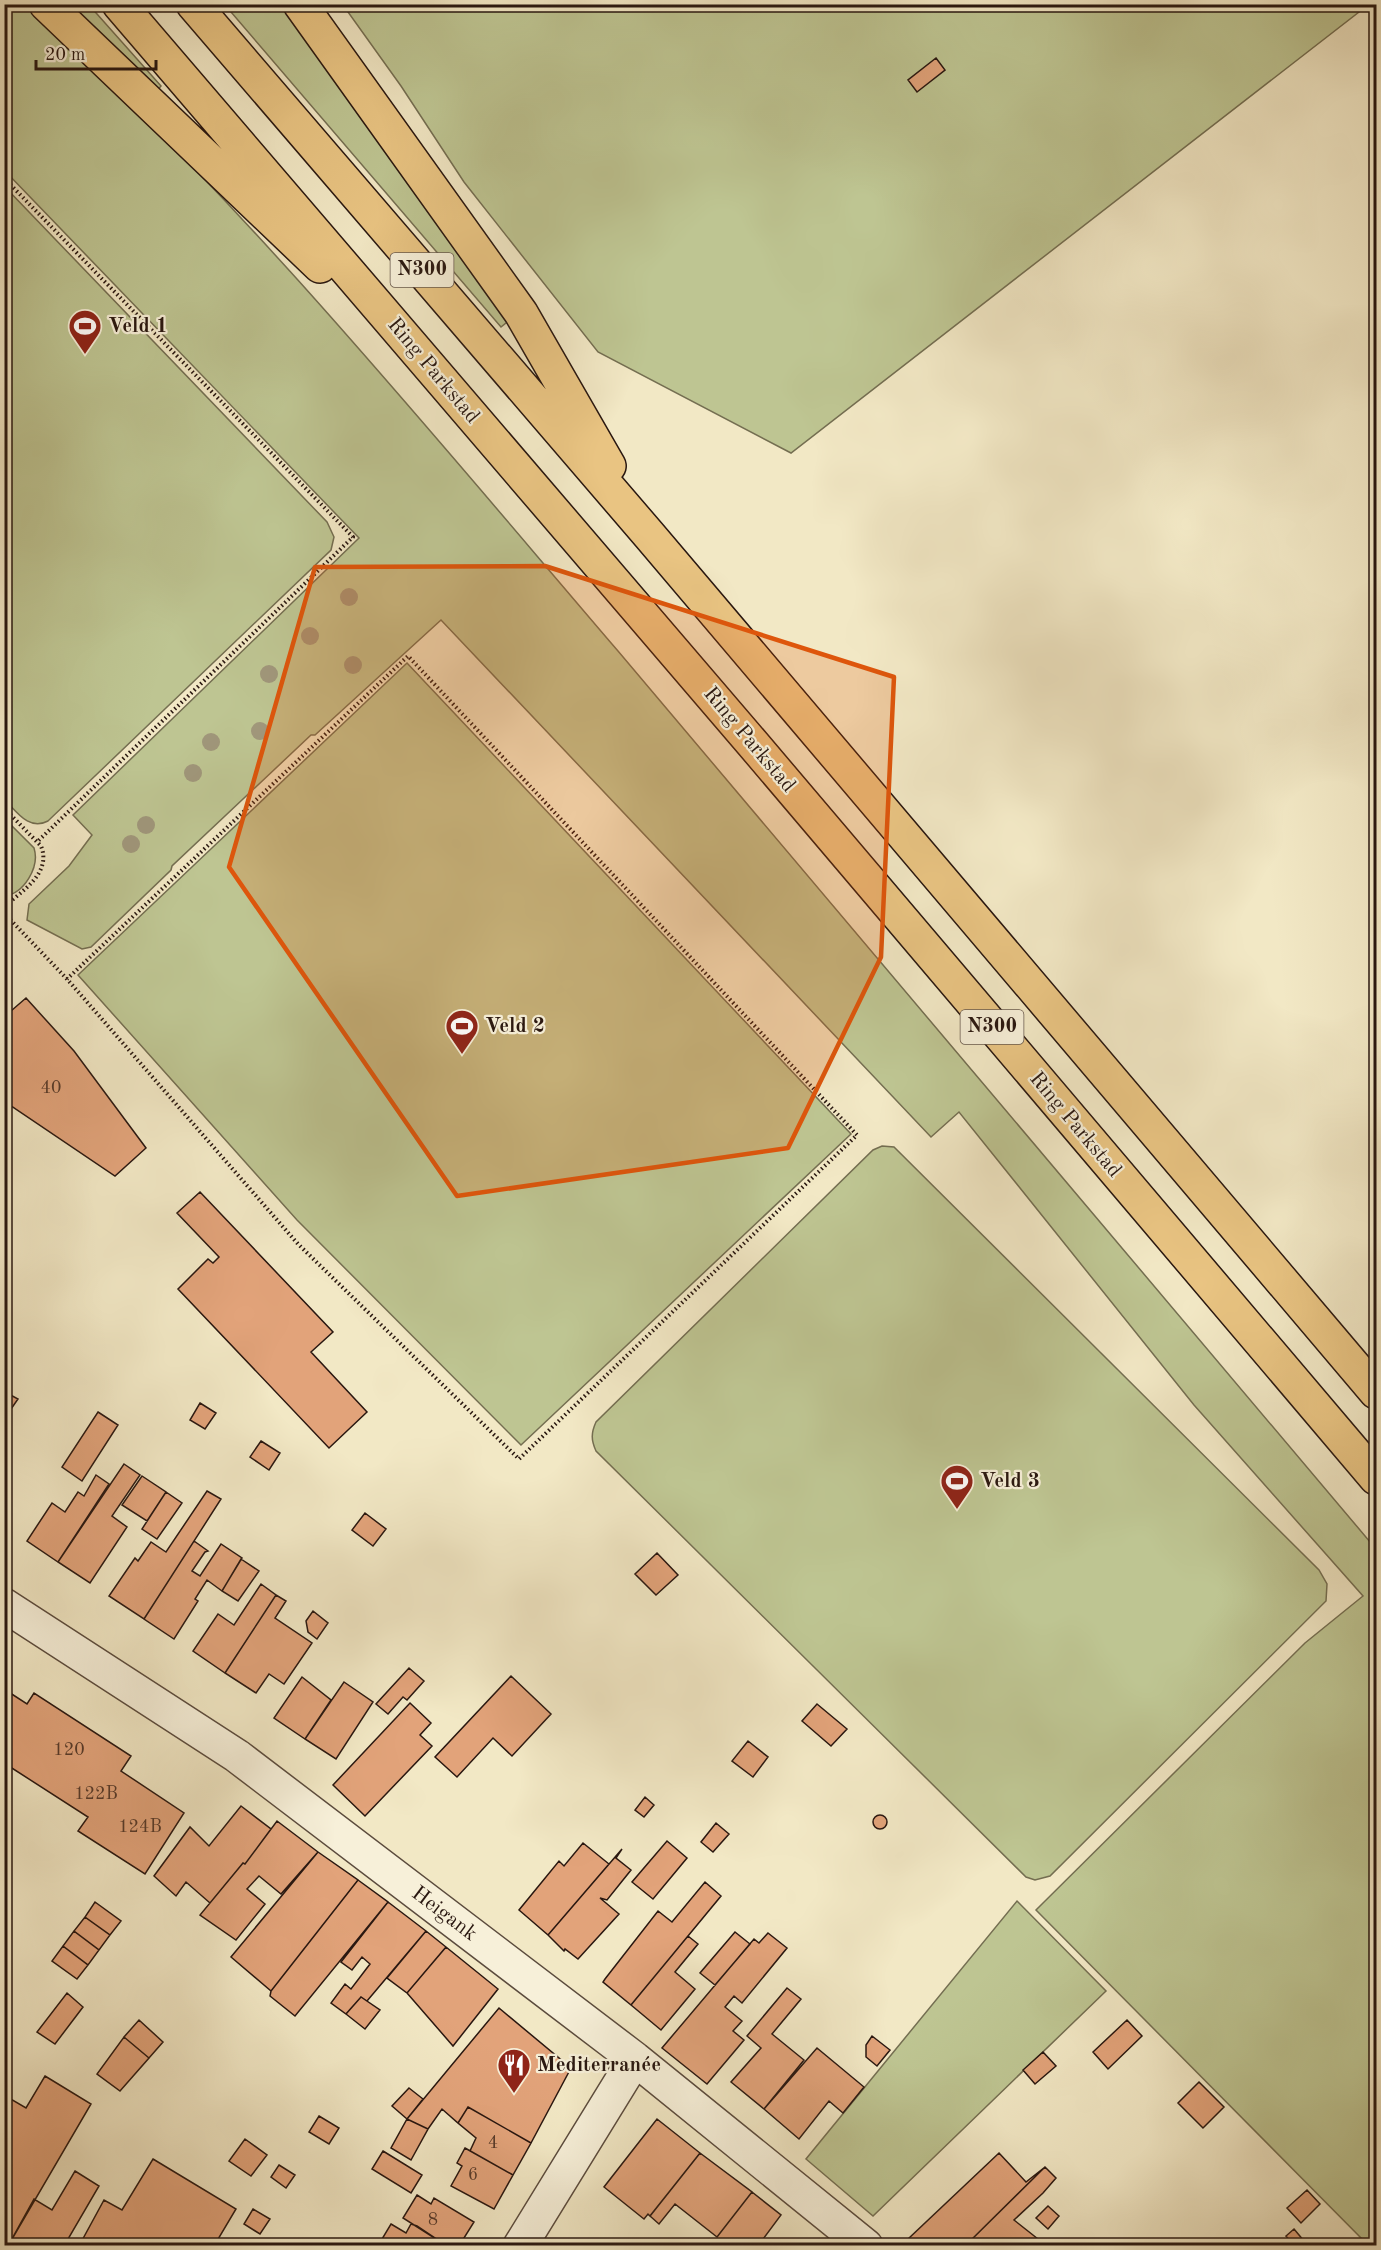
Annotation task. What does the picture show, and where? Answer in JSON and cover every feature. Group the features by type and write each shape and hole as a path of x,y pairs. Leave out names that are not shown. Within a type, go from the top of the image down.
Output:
{"highway":[{"name":"N300","path":"46,4 438,377"},
{"name":"Ring Parkstad","path":"119,4 1377,1478"},
{"name":"N300","path":"193,4 650,536 1377,1392"},
{"name":"N300","path":"300,4 521,313 650,536"}],"street":[{"name":"Heigank","path":"4,1605 237,1756 635,2059 866,2246"},
{"path":"520,2246 635,2059"}],"path":[{"path":"4,177 353,537 37,842"},
{"path":"4,914 66,979 298,1244 519,1459 857,1135 408,656 66,979"},
{"path":"4,808 37,842 44,853 41,873 4,907"}],"highlighted area":[{"path":"545,566 894,677 881,957 788,1148 457,1196 229,867 315,567"}],"green space":[{"path":"5,5 28,5 107,80 259,237 405,401 1376,1549 1376,2245 1368,2245 1036,1910 1305,1643 1363,1596 1194,1405 959,1112 931,1137 441,620 315,735 311,735 172,866 171,870 91,947 82,949 27,920 29,904 69,866 92,835 73,815 359,538 5,171"},
{"path":"62,5 89,5 161,86 155,93"},
{"path":"225,5 284,5 511,319 501,327"},
{"path":"343,5 1368,5 791,453 598,352 464,182 401,86"},
{"name":"Veld 1","path":"5,187 327,522 334,537 331,550 48,821 35,824 19,815 5,800"},
{"name":"Veld 2","path":"407,663 851,1134 521,1445 297,1220 78,975"},
{"path":"4,818 34,848 35,863 24,885 4,896"},
{"name":"Veld 3","path":"882,1146 894,1147 1319,1570 1327,1584 1326,1601 1050,1876 1035,1880 1026,1877 596,1451 593,1443 592,1433 596,1422 873,1150"},
{"path":"1017,1901 1106,1991 873,2216 806,2159"}],"building":[{"path":"936,58 945,70 917,92 908,80"},
{"path":"26,998 74,1051 146,1148 115,1176 4,1101 4,1017"},
{"path":"200,1192 333,1332 311,1352 367,1412 329,1448 178,1289 208,1259 213,1263 219,1257 177,1213"},
{"path":"4,1393 18,1399 4,1419"},
{"path":"200,1403 216,1413 205,1429 190,1420"},
{"path":"98,1412 118,1425 82,1481 62,1467"},
{"path":"261,1441 280,1453 269,1470 250,1457"},
{"path":"124,1464 140,1475 112,1516 127,1527 90,1583 58,1562"},
{"path":"96,1475 109,1484 58,1562 27,1541 52,1503 65,1512 78,1492 84,1496"},
{"path":"142,1476 166,1492 147,1521 122,1505"},
{"path":"207,1491 221,1499 144,1619 109,1596 135,1558 138,1561 151,1542 166,1552"},
{"path":"166,1492 182,1503 157,1539 142,1529"},
{"path":"365,1513 386,1529 373,1546 352,1530"},
{"path":"194,1541 208,1551 192,1571 200,1576 221,1544 242,1558 222,1591 207,1580 195,1599 198,1601 174,1639 144,1619"},
{"path":"657,1553 678,1575 656,1595 635,1574"},
{"path":"241,1559 259,1571 238,1601 222,1591"},
{"path":"261,1584 276,1595 225,1673 193,1651 218,1614 234,1625"},
{"path":"276,1595 286,1601 275,1618 312,1643 284,1684 269,1674 256,1693 225,1673"},
{"path":"313,1611 328,1623 317,1639 308,1632 306,1621"},
{"path":"409,1668 424,1681 407,1700 403,1697 388,1714 376,1704"},
{"path":"511,1676 551,1714 512,1756 493,1738 457,1777 435,1757"},
{"path":"302,1677 331,1700 305,1739 274,1718"},
{"path":"344,1682 373,1702 336,1759 305,1739"},
{"path":"4,1689 27,1704 34,1693 131,1756 121,1771 184,1813 145,1874 78,1831 88,1817 4,1763"},
{"path":"410,1703 431,1723 420,1735 432,1746 365,1816 333,1785"},
{"path":"817,1704 847,1729 831,1746 802,1721"},
{"path":"748,1741 768,1757 753,1777 732,1761"},
{"path":"645,1797 654,1805 644,1817 635,1810"},
{"path":"241,1806 271,1829 245,1864 243,1863 210,1903 186,1882 176,1896 154,1876 190,1827 209,1846"},
{"path":"877,1815 883,1815 887,1822 883,1829 877,1829 873,1825 873,1819"},
{"path":"277,1821 318,1852 281,1894 259,1876 247,1889 265,1904 236,1940 200,1915 243,1863 245,1864"},
{"path":"716,1823 729,1834 713,1852 701,1842"},
{"path":"667,1841 687,1858 653,1899 632,1882"},
{"path":"583,1843 609,1864 548,1935 519,1910 559,1861 564,1866"},
{"path":"622,1849 616,1858 631,1870 607,1900 600,1898 619,1914 578,1959 565,1949 564,1951 548,1935"},
{"path":"318,1852 358,1880 271,1991 231,1957"},
{"path":"358,1880 388,1902 295,2016 270,1996 271,1991"},
{"path":"705,1882 721,1896 631,2005 603,1982 658,1911 672,1922"},
{"path":"95,1902 121,1921 110,1935 85,1917"},
{"path":"388,1902 426,1931 367,2001 361,1997 346,2014 331,2003 345,1984 351,1989 370,1964 362,1957 352,1970 341,1962"},
{"path":"85,1917 110,1935 99,1950 74,1931"},
{"path":"74,1931 99,1950 88,1965 63,1946"},
{"path":"426,1931 446,1947 407,1993 387,1978"},
{"path":"735,1932 750,1944 715,1985 700,1973"},
{"path":"768,1933 787,1948 742,2003 734,1996 725,2007 742,2021 733,2031 744,2040 707,2084 662,2048 754,1939 759,1943"},
{"path":"688,1936 698,1944 675,1972 695,1989 661,2030 631,2005"},
{"path":"63,1946 88,1965 77,1979 52,1961"},
{"path":"446,1947 498,1989 453,2046 407,1993"},
{"path":"787,1988 801,1999 772,2034 804,2060 764,2109 731,2082 761,2048 747,2036"},
{"path":"67,1993 83,2007 55,2044 37,2032"},
{"path":"361,1997 380,2010 365,2029 346,2014"},
{"path":"499,2008 571,2068 531,2143 468,2107 458,2123 442,2109 428,2129 407,2119"},
{"path":"139,2020 163,2042 149,2058 124,2037"},
{"path":"1127,2020 1142,2036 1108,2069 1093,2052"},
{"path":"872,2036 890,2050 877,2066 866,2057 866,2045"},
{"path":"124,2037 149,2058 120,2091 97,2074"},
{"path":"817,2048 864,2087 843,2113 829,2101 799,2139 764,2109"},
{"path":"1043,2052 1056,2066 1035,2084 1023,2070"},
{"path":"45,2076 91,2104 8,2246 4,2246 4,2095 26,2108"},
{"path":"1199,2082 1224,2107 1203,2128 1178,2103"},
{"path":"409,2088 423,2099 407,2119 392,2106"},
{"path":"468,2107 531,2143 513,2175 470,2151 476,2138 458,2123"},
{"path":"319,2116 339,2128 329,2144 309,2132"},
{"path":"407,2119 428,2129 411,2160 391,2148"},
{"path":"657,2119 700,2153 650,2216 648,2214 644,2219 604,2187"},
{"path":"245,2139 267,2155 251,2176 229,2161"},
{"path":"465,2148 513,2175 494,2209 451,2186 462,2166 457,2163"},
{"path":"383,2151 422,2175 411,2193 372,2169"},
{"path":"700,2153 752,2192 717,2237 675,2204 659,2224 650,2216"},
{"path":"999,2153 1026,2182 1045,2167 965,2246 914,2246 907,2240"},
{"path":"153,2159 236,2209 214,2246 79,2246 104,2200 122,2210"},
{"path":"279,2165 295,2175 286,2188 271,2177"},
{"path":"1045,2167 1056,2178 1014,2220 1038,2239 1031,2246 965,2246"},
{"path":"75,2171 99,2186 64,2246 8,2246 34,2199 52,2210"},
{"path":"1307,2190 1320,2204 1301,2223 1287,2208"},
{"path":"752,2192 781,2215 758,2246 710,2246"},
{"path":"417,2195 431,2204 434,2198 474,2222 459,2246 447,2246 403,2218"},
{"path":"1048,2206 1059,2216 1048,2229 1036,2218"},
{"path":"253,2209 270,2219 260,2234 244,2224"},
{"path":"391,2224 406,2233 411,2224 417,2226 447,2246 382,2246 379,2244"},
{"path":"1294,2229 1304,2241 1298,2246 1294,2246 1286,2236"}],"place":[{"name":"Veld 1","path":"85,355"},
{"name":"Veld 2","path":"462,1055"},
{"name":"Veld 3","path":"957,1510"},
{"name":"Mediterranée","path":"514,2094"}]}
